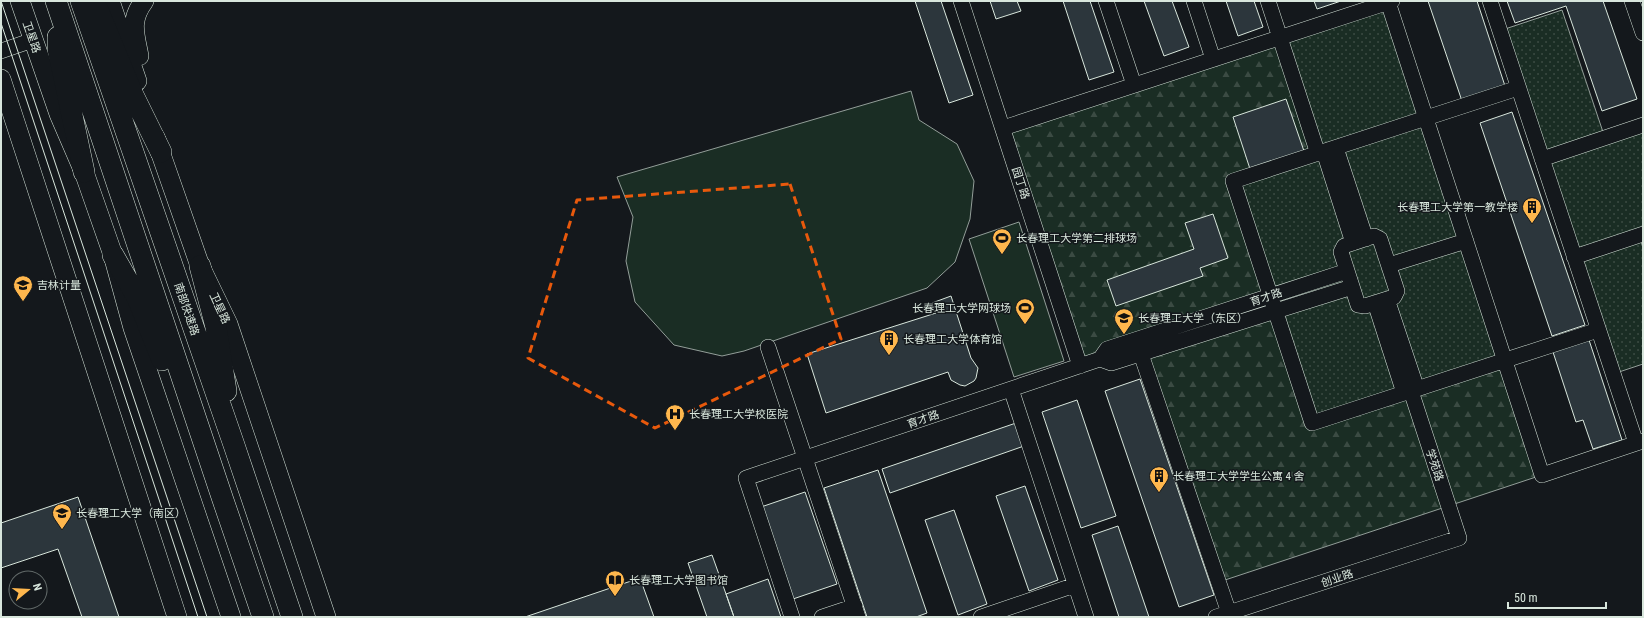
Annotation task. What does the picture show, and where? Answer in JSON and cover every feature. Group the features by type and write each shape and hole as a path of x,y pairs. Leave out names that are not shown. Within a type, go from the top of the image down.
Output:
{"highway":[{"path":"55,1 58,49 84,172"},
{"path":"55,1 263,617"},
{"name":"南部快速路","path":"81,1 292,617"},
{"path":"95,1 133,95 160,152"},
{"path":"113,255 137,297 184,417 223,500"},
{"path":"200,266 216,326 234,445"}],"main road":[{"name":"卫星路","path":"20,1 59,114 84,172 113,255 133,328 231,617"},
{"name":"卫星路","path":"110,1 160,152 200,266 228,324 326,617"},
{"path":"140,92 140,55 134,32 138,10 144,1"},
{"path":"1,79 177,617"}],"street":[{"name":"园丁路","path":"961,1 1080,366"},
{"path":"1106,1 1134,85"},
{"path":"1194,1 1213,59"},
{"path":"1268,1 1280,38 1326,151 1360,241"},
{"path":"1003,128 1280,38 1361,6 1390,2 1426,118 1542,475 1639,442 1598,330 1490,1"},
{"path":"1632,1 1643,33"},
{"path":"1,51 33,40"},
{"path":"1518,88 1233,181 1270,296 1312,423 1598,330"},
{"path":"1542,159 1643,125"},
{"path":"1574,257 1643,234"},
{"path":"1374,236 1380,239 1397,291 1394,297 1365,306 1358,305 1341,252 1344,246 1360,241 1374,236"},
{"path":"1389,265 1466,241"},
{"name":"育才路","path":"1100,360 1107,348 1347,271"},
{"name":"育才路","path":"792,617 746,478 1080,366 1100,360 1111,363 1352,287"},
{"name":"学苑路","path":"1381,301 1459,538"},
{"path":"768,347 856,612 822,617"},
{"path":"1141,354 1223,615"},
{"path":"1011,389 1086,617"},
{"name":"创业路","path":"1223,615 1459,538"},
{"path":"981,617 1075,585"}],"highlighted area":[{"path":"790,184 841,339 655,428 528,358 577,200"}],"green space":[{"path":"1388,2 1505,360 1312,423 1233,181 1280,38"},
{"path":"1562,10 1605,138 1643,125 1643,233 1639,235 1643,248 1643,364 1613,374 1499,31"},
{"path":"1280,38 1318,154 1233,181 1312,423 1505,360 1542,475 1219,582 1141,354 1080,366 1003,128"},
{"path":"911,91 919,120 957,144 974,181 970,219 955,262 927,288 744,351 722,356 674,345 635,302 626,261 633,217 617,177"},
{"name":"长春理工大学网球场","path":"1019,222 1064,361 1014,377 969,239"}],"building":[{"path":"915,1 941,1 973,95 949,103"},
{"path":"990,1 1017,1 1021,11 996,19"},
{"path":"1063,1 1090,1 1114,72 1089,80"},
{"path":"1144,1 1172,1 1189,47 1164,56"},
{"path":"1226,1 1254,1 1263,27 1238,36"},
{"path":"1314,1 1341,1 1317,9"},
{"path":"1428,1 1477,1 1506,89 1463,104"},
{"path":"1507,1 1603,1 1637,99 1602,111 1566,6 1515,23"},
{"path":"1286,99 1305,154 1251,172 1233,117"},
{"name":"长春理工大学第一教学楼","path":"1512,112 1585,325 1552,336 1480,123"},
{"path":"1213,214 1228,258 1200,268 1203,276 1116,306 1107,280 1194,249 1185,223"},
{"name":"长春理工大学体育馆","path":"951,296 971,358 978,368 974,381 965,386 960,385 951,380 948,372 826,413 807,354 936,313 932,303"},
{"path":"1588,337 1622,440 1593,449 1583,420 1576,422 1552,349"},
{"name":"长春理工大学学生公寓 4 舍","path":"1140,379 1214,595 1179,607 1105,391"},
{"path":"1077,400 1116,516 1081,528 1042,412"},
{"path":"1016,423 1024,446 890,493 882,469"},
{"path":"878,470 927,613 916,617 867,617 824,488"},
{"path":"1025,486 1058,580 1029,591 996,496"},
{"path":"805,492 837,584 793,599 761,507"},
{"path":"78,497 119,617 82,617 58,549 1,568 1,523"},
{"path":"954,510 987,604 958,615 925,520"},
{"path":"1118,526 1149,617 1119,617 1092,535"},
{"path":"712,555 734,617 707,617 688,563"},
{"name":"长春理工大学图书馆","path":"640,578 654,617 525,617"},
{"path":"768,579 781,617 734,617 726,594"}],"tram line":[{"path":"1,1 207,617"},
{"path":"1,23 198,617"}],"place":[{"name":"长春理工大学第一教学楼","path":"1532,224"},
{"name":"长春理工大学第二排球场","path":"1002,255"},
{"name":"吉林计量","path":"23,302"},
{"name":"长春理工大学网球场","path":"1025,325"},
{"name":"长春理工大学（东区）","path":"1124,335"},
{"name":"长春理工大学体育馆","path":"889,356"},
{"name":"长春理工大学校医院","path":"675,431"},
{"name":"长春理工大学学生公寓 4 舍","path":"1159,493"},
{"name":"长春理工大学（南区）","path":"62,530"},
{"name":"长春理工大学图书馆","path":"615,597"}]}
